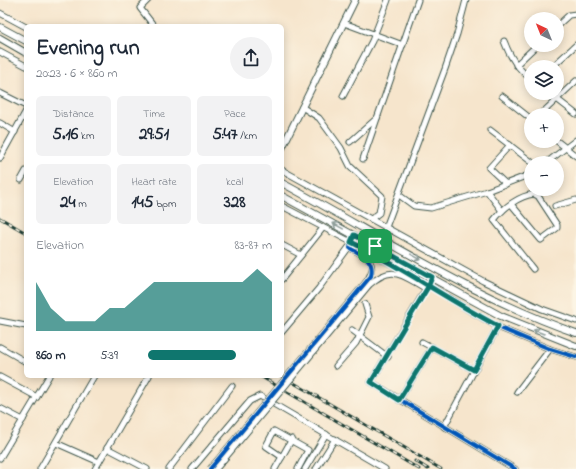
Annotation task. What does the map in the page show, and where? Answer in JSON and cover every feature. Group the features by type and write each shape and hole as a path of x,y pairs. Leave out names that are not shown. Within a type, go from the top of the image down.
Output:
{"main road":[{"path":"284,144 355,0"},
{"path":"0,27 24,40"},
{"path":"0,38 24,52"},
{"path":"284,184 503,304 536,319 576,333"},
{"path":"284,197 515,322 576,346"}],"street":[{"path":"148,0 140,8 152,24"},
{"path":"343,96 375,34 388,0"},
{"path":"363,159 418,0"},
{"path":"382,238 385,226 399,195 452,51 466,0"},
{"path":"0,13 24,26"},
{"path":"564,20 569,15 576,14"},
{"path":"344,23 403,44"},
{"path":"504,41 509,54 516,65 524,72"},
{"path":"560,60 576,45"},
{"path":"0,52 24,65"},
{"path":"516,65 530,52"},
{"path":"564,92 576,81"},
{"path":"0,92 24,105"},
{"path":"502,96 524,113"},
{"path":"547,108 556,100"},
{"path":"558,100 576,114"},
{"path":"302,107 319,118 341,148 350,166 382,196 380,213 374,220"},
{"path":"0,158 24,115"},
{"path":"350,142 378,117"},
{"path":"0,123 15,132"},
{"path":"490,130 524,156"},
{"path":"555,156 576,140"},
{"path":"506,184 489,168 510,145"},
{"path":"566,148 576,156"},
{"path":"284,171 483,281 542,309 576,321"},
{"path":"21,180 24,175"},
{"path":"399,195 414,206 431,208 487,191 524,177"},
{"path":"487,191 502,212"},
{"path":"511,204 541,240 557,228 557,224 536,194 520,197 511,204 495,218 494,222 533,269"},
{"path":"555,206 576,200"},
{"path":"284,207 498,326 550,349 576,358"},
{"path":"284,276 323,228"},
{"path":"284,330 319,288 350,244 354,235"},
{"path":"216,469 367,284 373,269 371,264 369,260 350,244"},
{"path":"284,246 301,255"},
{"path":"210,469 367,284 390,272 428,287"},
{"path":"432,277 428,287 388,356 371,382 515,469"},
{"path":"336,366 356,343 369,317 366,304"},
{"path":"0,321 24,329"},
{"path":"18,326 24,326"},
{"path":"444,426 498,326"},
{"path":"352,330 388,356"},
{"path":"422,342 474,370"},
{"path":"0,347 24,361"},
{"path":"399,400 432,347"},
{"path":"517,392 550,349"},
{"path":"0,377 37,397"},
{"path":"1,456 48,378"},
{"path":"40,469 93,378"},
{"path":"95,469 148,378"},
{"path":"169,469 232,386"},
{"path":"192,469 241,411 256,397 260,396 385,469"},
{"path":"0,408 23,420"},
{"path":"282,457 266,446 273,432 276,430 308,449 306,456 298,469"},
{"path":"305,469 326,434"},
{"path":"306,456 319,467 335,439"},
{"path":"275,469 292,440"},
{"path":"56,442 99,462"},
{"path":"0,446 1,456"},
{"path":"107,448 147,469"}],"railway":[{"path":"0,218 24,232"},
{"path":"284,377 441,469"},
{"path":"263,378 419,469"},
{"path":"415,461 428,469"}],"cycle path":[{"path":"210,469 371,276 371,265 363,255 350,248 351,242 429,285 500,328 550,349 576,357"},
{"path":"432,277 429,285 371,382 515,469"}],"route":[{"path":"375,246 354,235 351,242 372,252 429,285 472,312 498,326 474,370 432,347 399,400 371,382 388,356 428,287 429,285 432,277 375,246"}]}
